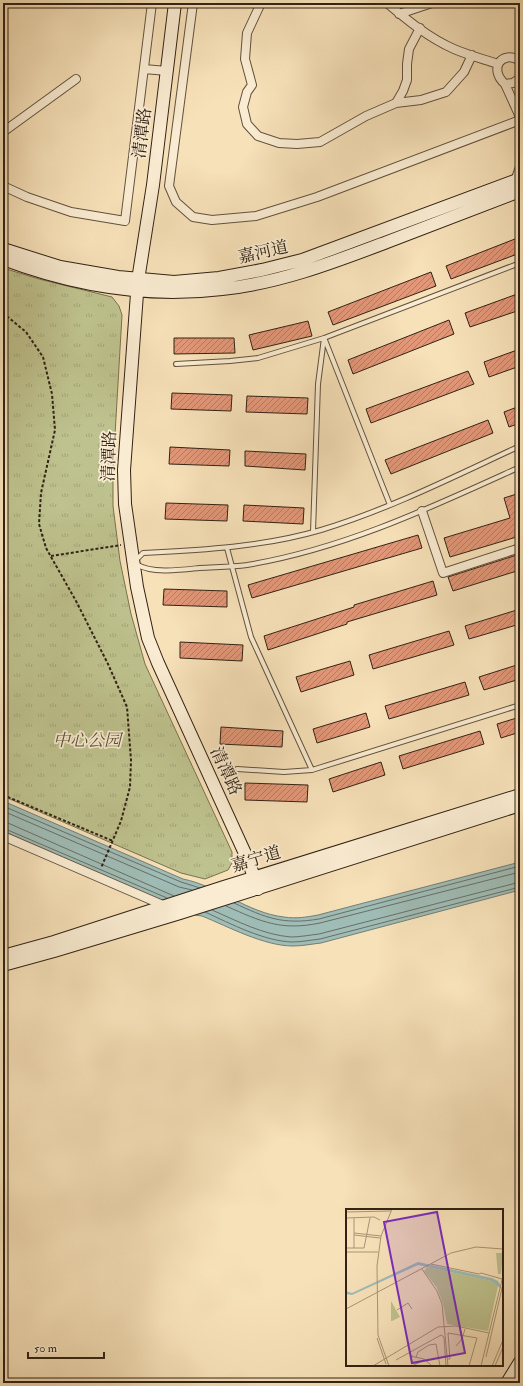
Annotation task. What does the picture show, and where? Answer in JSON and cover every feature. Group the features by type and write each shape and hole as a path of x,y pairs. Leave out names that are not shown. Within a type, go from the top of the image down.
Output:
{"street":[{"path":"3,186 27,197 71,212 125,221 152,3"},
{"name":"清潭路","path":"175,3 138,285 124,470 125,504 137,587 148,638 248,860 256,883"},
{"path":"192,3 169,186 176,202 193,218 212,220 256,216 317,197 520,119 505,84 500,79 496,70 498,64 508,57 514,58 520,62"},
{"path":"261,3 247,33 245,59 252,85 247,92 243,107 247,124 258,136 279,143 297,144 320,142 366,116 396,103 421,100 446,92 464,72 472,55"},
{"path":"387,3 399,14 453,49 498,64"},
{"path":"399,14 432,3"},
{"path":"396,103 407,80 409,49 420,28"},
{"path":"144,69 167,71"},
{"path":"3,132 76,79"},
{"path":"505,84 520,80"},
{"path":"518,184 520,167"},
{"name":"嘉河道","path":"3,249 78,271 174,292 222,289 251,285 340,259 518,184"},
{"name":"嘉河道","path":"3,259 32,270 71,280 138,285"},
{"path":"422,511 443,572 520,548"},
{"name":"嘉宁道","path":"3,965 54,951 236,895 256,883 520,795"},
{"name":"嘉宁道","path":"3,956 54,942 224,887 256,883 520,805"},
{"path":"3,836 166,906"},
{"path":"507,1383 520,1362"}],"lane":[{"path":"176,364 258,358 324,338 520,263"},
{"path":"324,338 390,505"},
{"path":"313,532 318,384 324,338"},
{"path":"520,446 376,511 313,532 266,543 210,550 143,554 133,562 143,568 174,570 246,565 312,551 378,530 520,467"},
{"path":"227,548 251,637 312,770"},
{"path":"238,769 284,772 312,770 520,705"}],"path":[{"path":"3,313 26,332 43,357 52,394 55,430 41,493 39,524 46,548 76,601 108,664 127,707 131,760 130,787 122,821 97,877"},
{"path":"51,556 130,544"},
{"path":"3,795 113,841"}],"green space":[{"name":"中心公园","path":"3,268 39,279 112,297 119,306 122,315 113,469 113,506 120,561 131,614 145,664 232,852 232,863 228,870 205,879 181,873 3,796"}],"water":[{"path":"3,801 183,879 208,887 245,905 271,915 288,918 318,915 520,862 520,890 321,943 296,946 270,943 202,916 195,915 3,831"}],"building":[{"path":"520,237 520,253 451,279 446,266"},
{"path":"431,272 436,286 333,325 328,312"},
{"path":"520,293 520,310 470,327 465,313"},
{"path":"449,320 454,334 353,374 348,360"},
{"path":"308,321 312,336 253,350 249,335"},
{"path":"174,338 234,338 235,353 174,354"},
{"path":"520,349 520,366 489,377 484,362"},
{"path":"468,371 474,384 371,423 366,409"},
{"path":"172,393 232,395 231,411 171,409"},
{"path":"247,396 308,398 307,414 246,412"},
{"path":"520,406 520,423 509,427 504,412"},
{"path":"488,420 493,433 391,474 385,460"},
{"path":"170,447 230,450 229,466 169,464"},
{"path":"245,451 306,454 305,470 245,466"},
{"path":"520,493 520,536 450,557 444,538 510,518 504,498"},
{"path":"166,503 228,505 227,521 165,519"},
{"path":"244,505 304,508 303,524 243,521"},
{"path":"418,535 422,548 252,598 248,585"},
{"path":"520,554 520,570 453,591 448,577"},
{"path":"433,581 437,595 347,622 347,624 268,650 264,636 354,607 354,605"},
{"path":"164,589 227,591 227,607 163,605"},
{"path":"520,609 520,624 469,639 465,626"},
{"path":"449,631 454,645 373,669 369,655"},
{"path":"180,642 243,645 242,661 180,658"},
{"path":"350,661 354,675 301,692 296,677"},
{"path":"520,664 520,679 484,690 479,677"},
{"path":"465,682 469,695 389,719 385,706"},
{"path":"366,713 370,727 317,743 313,729"},
{"path":"520,717 520,732 501,738 497,724"},
{"path":"221,727 283,731 282,747 220,744"},
{"path":"480,731 484,744 403,769 399,756"},
{"path":"381,762 385,775 333,792 329,779"},
{"path":"245,783 308,785 307,802 245,800"}]}
